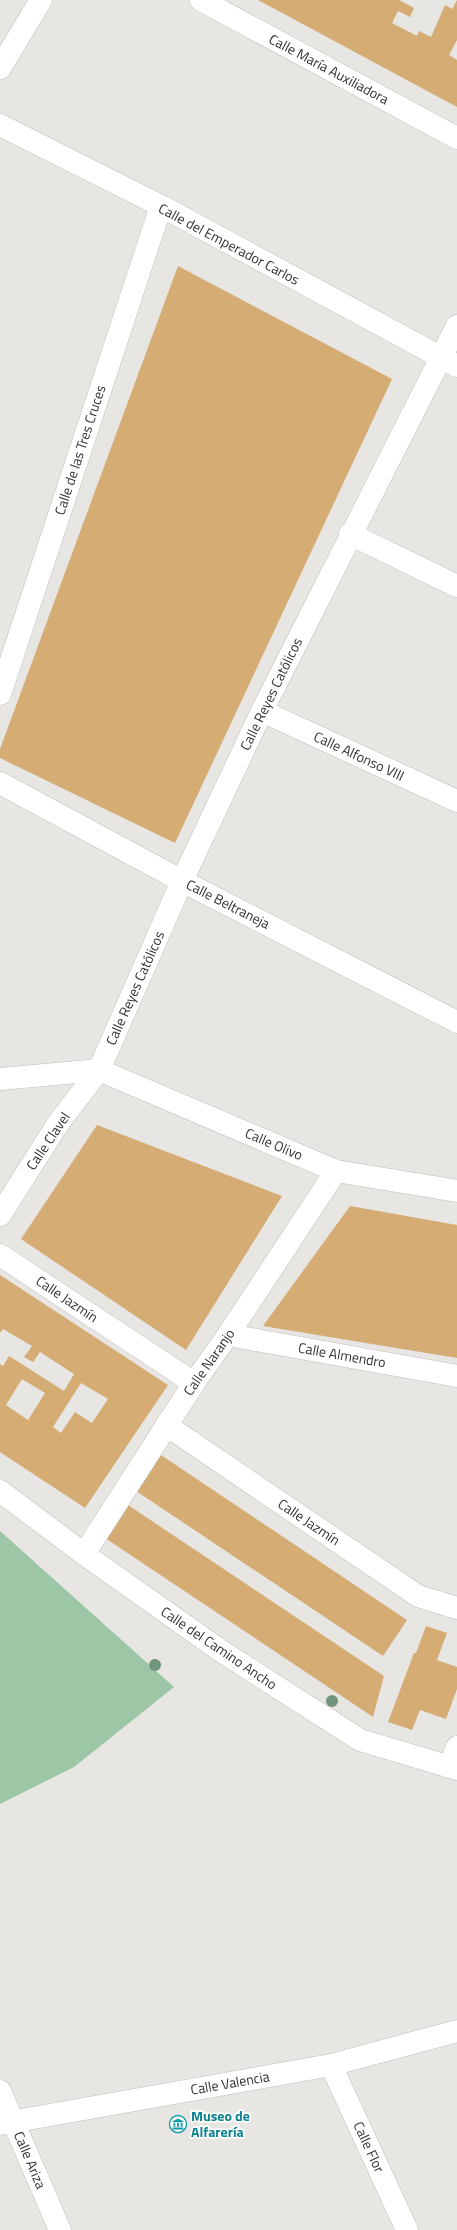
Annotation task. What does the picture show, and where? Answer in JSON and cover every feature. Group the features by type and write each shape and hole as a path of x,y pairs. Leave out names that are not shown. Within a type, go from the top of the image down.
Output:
{"street":[{"path":"0,68 41,0"},
{"name":"Calle María Auxiliadora","path":"201,0 457,138"},
{"name":"Calle del Emperador Carlos","path":"0,125 161,206 449,362"},
{"name":"Calle de las Tres Cruces","path":"0,694 161,206"},
{"name":"Calle Reyes Católicos","path":"99,1070 182,881 262,711 350,534 449,362 457,326"},
{"path":"350,534 457,586"},
{"name":"Calle Alfonso VIII","path":"262,711 457,801"},
{"name":"Calle Beltraneja","path":"0,783 182,881 457,1022"},
{"path":"0,1079 99,1070"},
{"name":"Calle Olivo","path":"99,1070 336,1171 457,1191"},
{"name":"Calle Clavel","path":"0,1215 59,1122 99,1070"},
{"name":"Calle Naranjo","path":"84,1554 166,1425 228,1335 336,1171"},
{"name":"Calle Jazmín","path":"0,1255 194,1383"},
{"name":"Calle Almendro","path":"228,1335 457,1376"},
{"name":"Calle Jazmín","path":"166,1425 418,1596 457,1608"},
{"name":"Calle del Camino Ancho","path":"0,1491 84,1554 221,1651 360,1740 454,1761"},
{"name":"Calle Valencia","path":"7,2122 331,2065 457,2031"},
{"name":"Calle Flor","path":"331,2065 407,2230"},
{"name":"Calle Ariza","path":"0,2090 7,2122 60,2230"}],"green space":[{"path":"0,1531 174,1687 74,1767 0,1804"}],"building":[{"path":"258,0 399,0 414,8 410,17 398,11 392,23 417,36 419,31 431,37 445,5 452,9 457,0 457,40 449,55 457,60 457,107"},
{"path":"178,266 392,379 175,843 0,758 0,749"},
{"path":"97,1125 282,1196 186,1350 21,1239"},
{"path":"350,1206 457,1225 457,1358 263,1326"},
{"path":"0,1275 168,1385 85,1508 0,1452 0,1364 3,1366 9,1356 64,1391 74,1374 40,1352 33,1362 24,1357 32,1346 3,1329 0,1333","holes":["22,1379 45,1393 28,1420 6,1405","81,1383 108,1399 92,1423 75,1412 61,1433 53,1427"]},
{"path":"161,1455 407,1620 383,1656 136,1491"},
{"path":"128,1505 384,1676 373,1717 105,1538"},
{"path":"426,1626 447,1633 437,1660 457,1667 457,1689 446,1719 420,1710 412,1730 388,1722 414,1653 416,1653"}],"place":[{"name":"Museo de Alfarería","path":"178,2124"}]}
